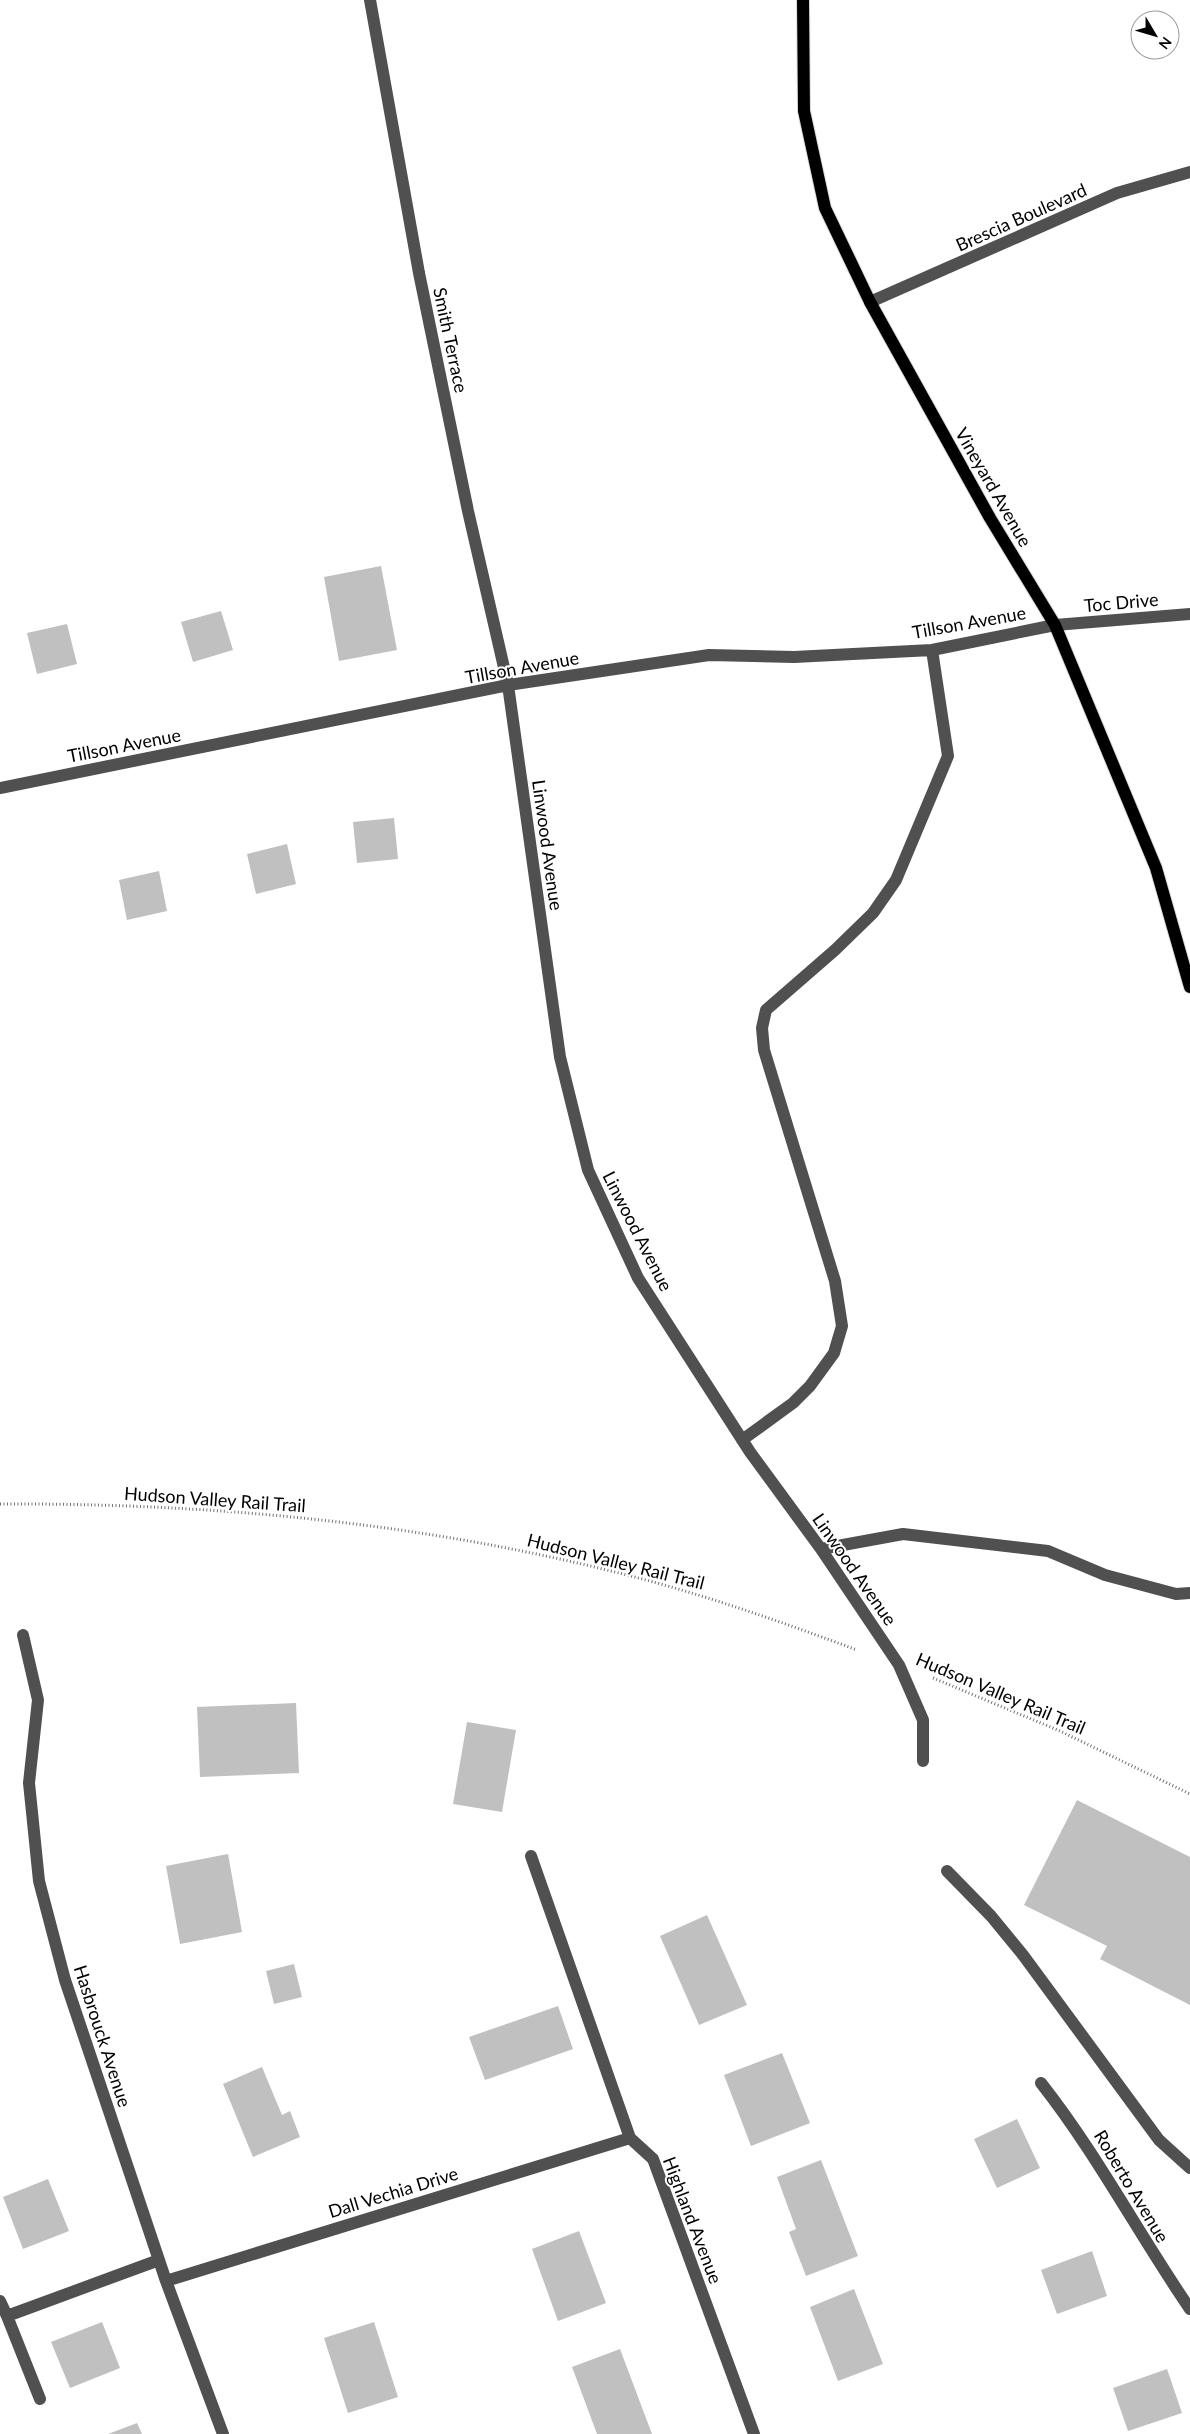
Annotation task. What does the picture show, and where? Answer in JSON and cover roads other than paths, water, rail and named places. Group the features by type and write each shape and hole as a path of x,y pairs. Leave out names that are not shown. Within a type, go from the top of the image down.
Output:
{"main road":[{"name":"Vineyard Avenue","path":"803,0 804,111 825,208 870,302 990,518 1055,625 1156,868 1190,987"}],"street":[{"name":"Smith Terrace","path":"370,0 421,283 468,511 508,685"},
{"name":"Brescia Boulevard","path":"870,302 1117,193 1190,172"},
{"name":"Toc Drive","path":"1055,625 1190,614"},
{"name":"Tillson Avenue","path":"0,788 508,685 709,655 794,657 932,650 1055,625"},
{"path":"742,1440 794,1403 810,1386 834,1353 842,1326 835,1280 764,1050 762,1028 766,1010 835,950 873,913 896,880 948,756 932,650"},
{"name":"Linwood Avenue","path":"508,685 560,1057 588,1170 638,1278 742,1440 821,1549 899,1665 923,1720 923,1761"},
{"path":"821,1549 903,1534 1048,1551 1105,1575 1176,1594 1190,1593"},
{"name":"Hasbrouck Avenue","path":"23,1635 38,1700 29,1783 40,1881 65,1980 166,2281 222,2434"},
{"name":"Highland Avenue","path":"531,1856 630,2138 653,2159 754,2434"},
{"path":"947,1871 991,1916 1023,1955 1159,2140 1190,2168"},
{"name":"Roberto Avenue","path":"1041,2083 1074,2124 1157,2260 1190,2309"},
{"name":"Dall Vechia Drive","path":"166,2281 630,2138"},
{"path":"7,2316 159,2260"},
{"path":"0,2301 40,2399"}]}
